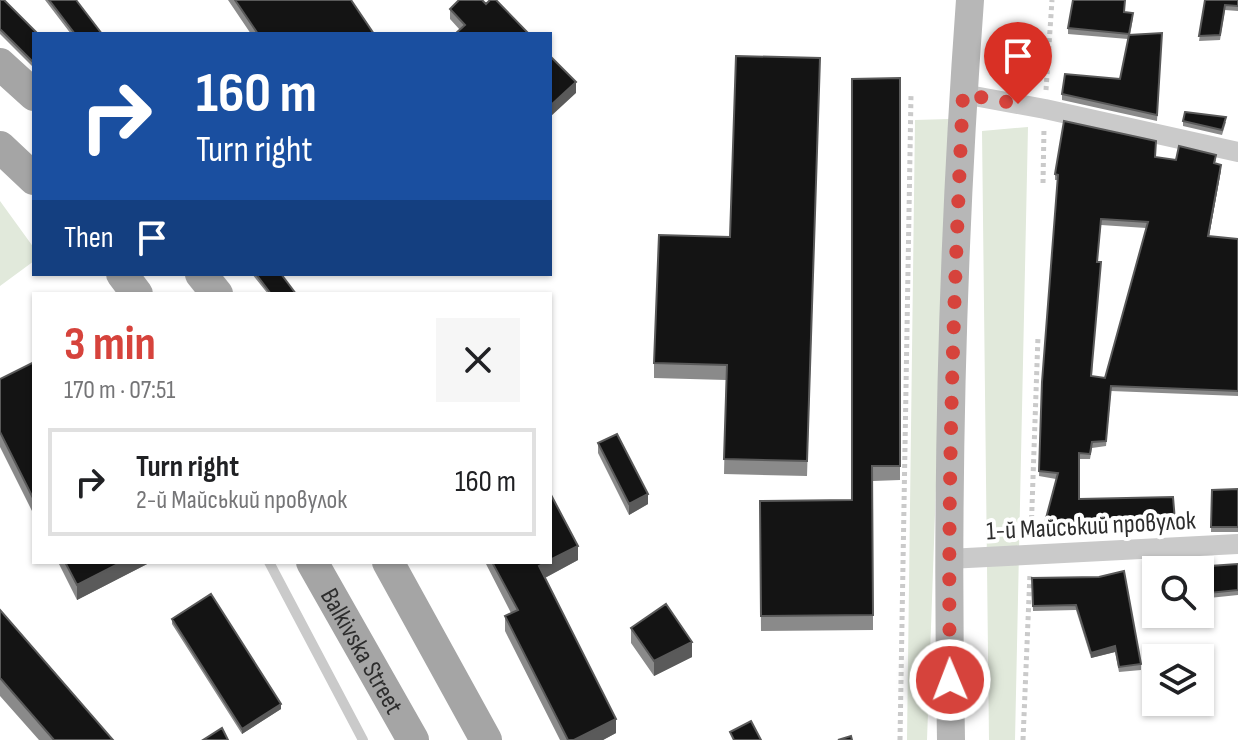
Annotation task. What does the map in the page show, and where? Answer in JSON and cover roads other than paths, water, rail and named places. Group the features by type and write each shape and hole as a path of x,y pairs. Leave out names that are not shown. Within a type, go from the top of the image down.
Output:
{"main road":[{"path":"951,740 948,559 955,254 970,0"},
{"path":"0,64 32,93"},
{"path":"0,147 32,177"},
{"path":"203,276 215,292"},
{"name":"Balkivska Street","path":"313,564 413,740"},
{"path":"389,564 486,740"}],"street":[{"path":"963,94 1238,152"},
{"name":"1-й Майський провулок","path":"948,559 1238,544"}],"lane":[{"path":"270,564 363,740"}]}
